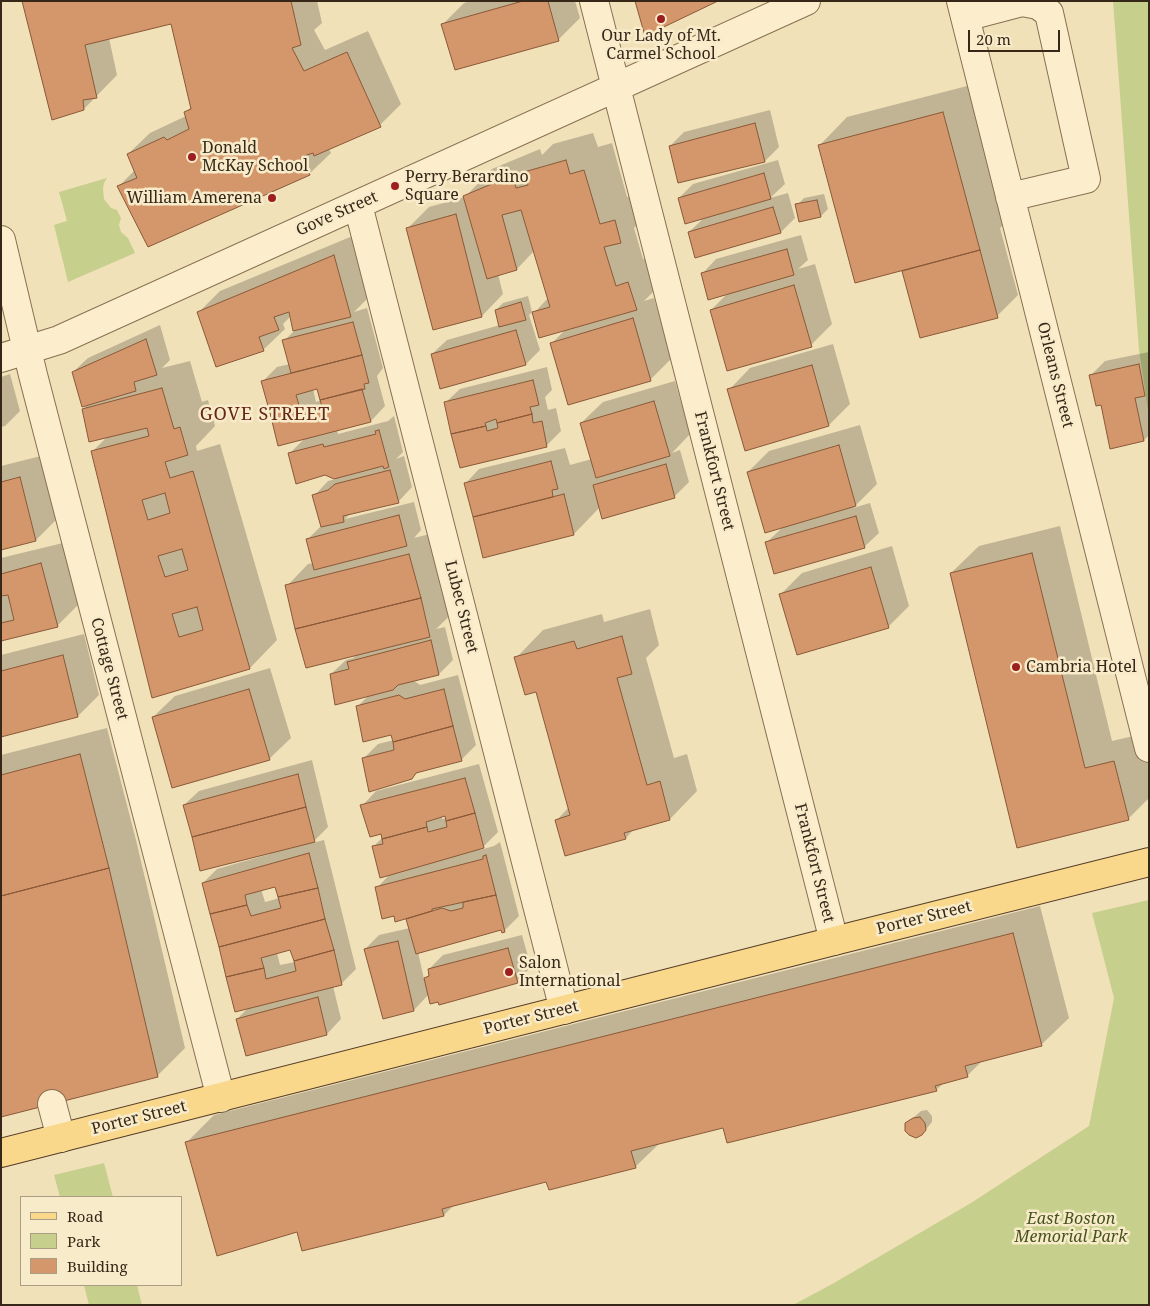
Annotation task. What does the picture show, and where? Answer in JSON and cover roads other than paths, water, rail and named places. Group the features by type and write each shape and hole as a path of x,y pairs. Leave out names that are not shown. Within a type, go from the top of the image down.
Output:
{"main road":[{"name":"Porter Street","path":"1,1153 834,940 1149,862"}],"street":[{"name":"Frankfort Street","path":"594,1 834,940"},
{"name":"Gove Street","path":"1,358 59,340 806,1"},
{"path":"963,9 1022,2 1038,5 1049,13 1086,179 1010,197"},
{"name":"Orleans Street","path":"963,9 1149,748"},
{"name":"Lubec Street","path":"358,205 564,1010"},
{"name":"Cottage Street","path":"1,240 33,375 220,1098"},
{"path":"52,1104 61,1138"}],"place":[{"name":"Our Lady of Mt. Carmel School","path":"661,19"},
{"name":"Donald McKay School","path":"192,157"},
{"name":"Perry Berardino Square","path":"395,186"},
{"name":"William Amerena","path":"272,198"},
{"name":"Cambria Hotel","path":"1016,667"},
{"name":"Salon International","path":"509,972"}],"district":[{"name":"GOVE STREET","path":"265,415"}],"park label":[{"name":"East Boston Memorial Park","path":"1071,1228"}]}
